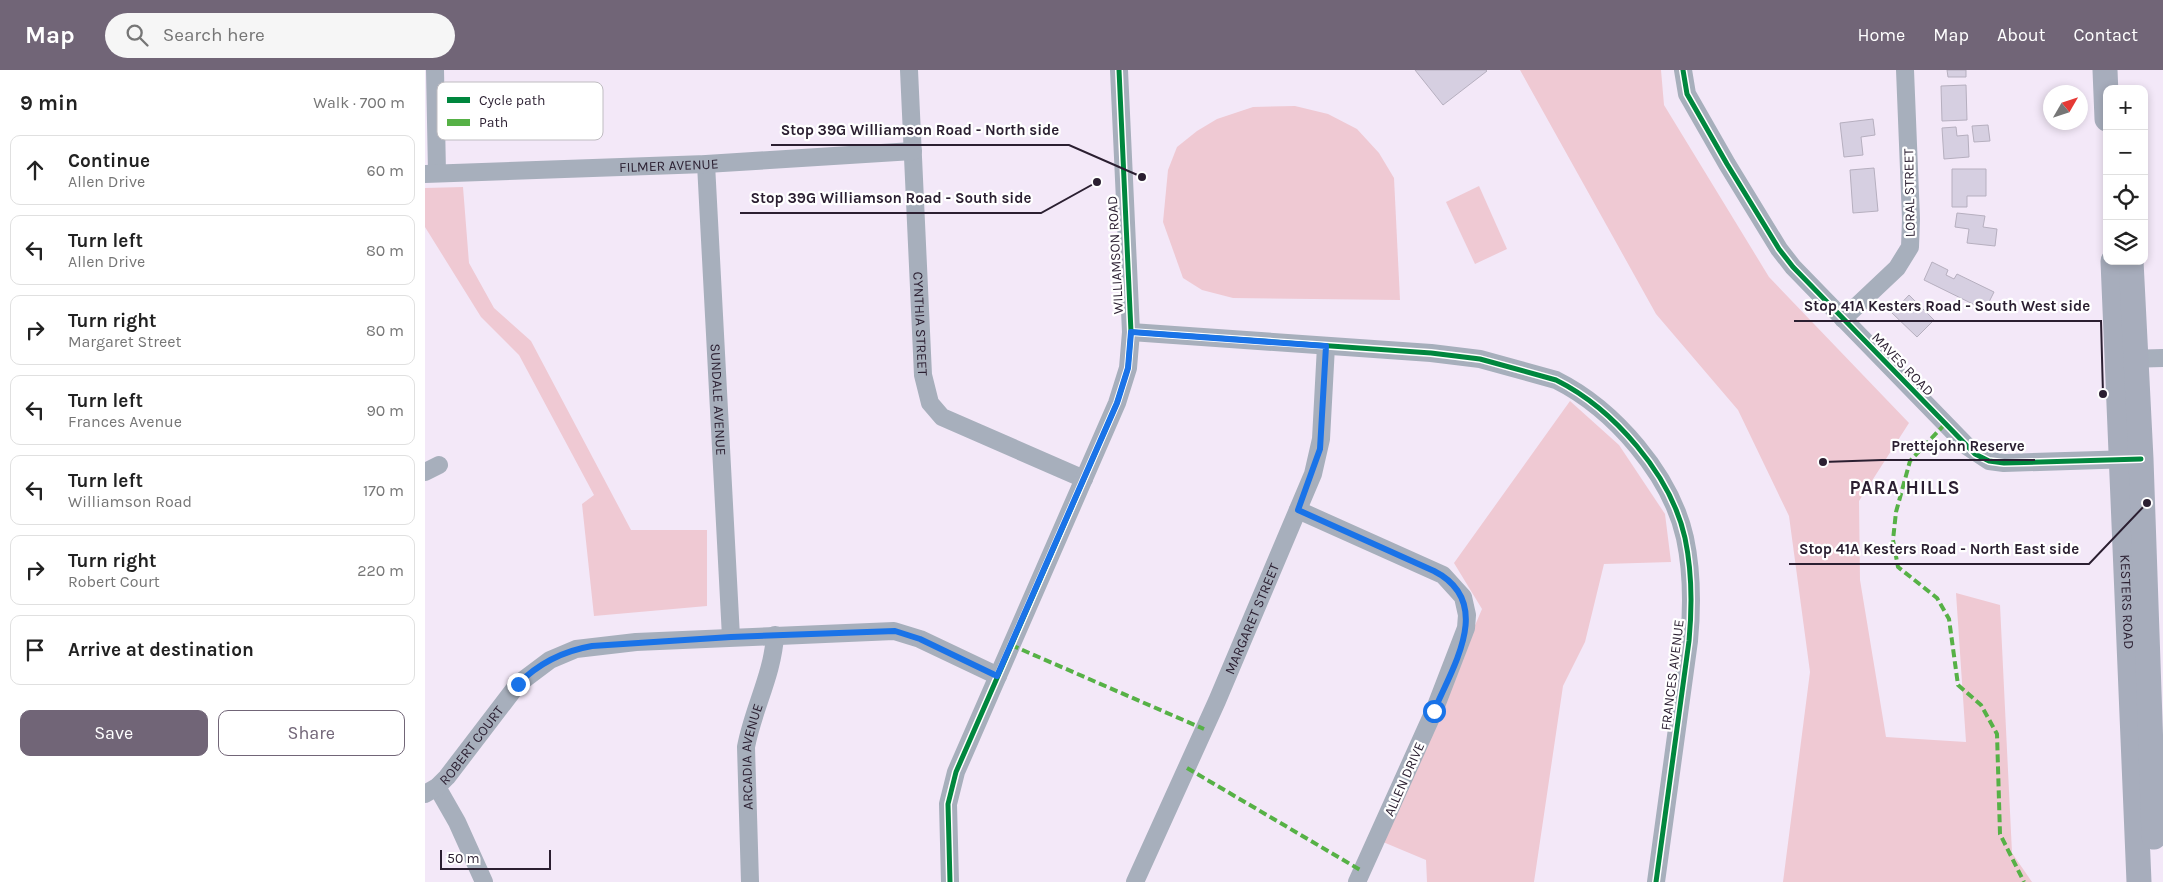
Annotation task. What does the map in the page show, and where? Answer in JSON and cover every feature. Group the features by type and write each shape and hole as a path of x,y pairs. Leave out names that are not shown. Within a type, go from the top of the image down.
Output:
{"main road":[{"path":"2105,70 2106,85"},
{"path":"2122,70 2123,85"},
{"name":"KESTERS ROAD","path":"2114,265 2127,359"},
{"name":"KESTERS ROAD","path":"2131,265 2127,359 2156,882"},
{"name":"KESTERS ROAD","path":"2132,459 2139,882"}],"street":[{"path":"431,174 435,70"},
{"name":"CYNTHIA STREET","path":"909,70 923,375 929,403 950,421 1084,479"},
{"name":"WILLIAMSON ROAD","path":"950,882 949,804 952,785 961,757 1124,384 1130,354 1131,332 1119,70"},
{"name":"MAVES ROAD","path":"1683,70 1687,94 1779,249 1804,279 1957,437 1982,458 1996,462 2132,459"},
{"name":"LORAL STREET","path":"1843,319 1897,268 1910,247 1911,219 1905,70"},
{"name":"FILMER AVENUE","path":"431,174 706,164 913,151"},
{"name":"SUNDALE AVENUE","path":"706,164 731,637"},
{"name":"FRANCES AVENUE","path":"1131,332 1480,359 1556,380 1577,392 1608,417 1641,449 1659,476 1685,537 1691,624 1656,882"},
{"name":"MARGARET STREET","path":"1135,882 1217,701 1298,510 1320,449 1326,346"},
{"path":"2127,359 2163,358"},
{"name":"ALLEN DRIVE","path":"1298,510 1443,575 1459,591 1467,609 1466,628 1451,670 1357,882"},
{"name":"ROBERT COURT","path":"431,791 460,761 518,684 549,660 576,649 592,646 731,637 895,631 920,639 997,676"},
{"name":"ARCADIA AVENUE","path":"750,882 746,747 749,731 771,663 775,635"},
{"path":"431,791 457,822 484,882"}],"shaded area":[{"path":"1520,70 1661,70 1664,105 1769,277 1909,423 1859,501 1860,580 1886,737 1966,742 1956,593 2000,605 2012,853 2032,882 1783,882 1810,672 1789,516 1738,410 1656,314"},
{"path":"1295,106 1328,114 1357,129 1379,153 1394,178 1400,300 1233,298 1202,290 1183,278 1163,222 1168,170 1177,147 1197,131 1217,119 1253,107"},
{"path":"1479,186 1507,249 1475,264 1446,202"},
{"path":"463,187 469,263 494,308 531,341 631,530 707,530 707,606 594,616 582,504 594,495 519,355 481,317 425,227 425,188"},
{"path":"1570,401 1619,445 1665,514 1671,562 1604,564 1585,642 1563,686 1534,882 1427,882 1426,860 1383,842 1482,609 1454,563"}],"building":[{"path":"1415,70 1486,70 1487,71 1443,105"},
{"path":"1947,70 1966,70 1966,77 1948,77"},
{"path":"1966,85 1967,120 1942,121 1941,86"},
{"path":"1873,119 1875,135 1861,137 1863,155 1844,157 1840,123"},
{"path":"1988,125 1990,141 1974,142 1972,126"},
{"path":"1956,127 1957,136 1968,135 1969,157 1944,159 1942,128"},
{"path":"1874,168 1878,211 1853,213 1850,170"},
{"path":"1952,169 1986,169 1986,196 1967,196 1967,207 1952,207"},
{"path":"1957,213 1985,216 1983,227 1997,229 1995,246 1967,243 1969,229 1955,227"},
{"path":"1932,262 1948,270 1946,275 1954,279 1957,274 1994,292 1985,310 1924,280"},
{"path":"1909,295 1934,320 1917,337 1892,313"}],"marked path":[{"path":"1945,424 1910,461 1896,512 1893,540 1898,567 1937,598 1949,619 1958,685 1981,705 1997,734 2000,834 2024,882"},
{"path":"1011,645 1204,729"},
{"path":"1187,768 1362,871"}],"cycle path":[{"path":"950,882 948,804 956,772 1117,403 1128,368 1131,332 1119,70"},
{"path":"1683,70 1687,94 1779,249 1793,267 1975,454 1989,461 2004,463 2141,459"},
{"path":"1131,332 1431,353 1480,359 1556,380 1599,408 1619,426 1653,468 1678,514 1685,538 1690,577 1691,616 1689,641 1656,882"}],"place":[{"name":"Stop 39G Williamson Road - North side","path":"1142,177"},
{"name":"Stop 39G Williamson Road - South side","path":"1097,182"},
{"name":"Stop 41A Kesters Road - South West side","path":"2103,394"},
{"name":"Prettejohn Reserve","path":"1823,462"},
{"name":"Stop 41A Kesters Road - North East side","path":"2147,503"}],"district":[{"name":"PARA HILLS","path":"1905,487"}],"route":[{"path":"518,684 527,675 549,660 576,649 592,646 635,642 879,631 895,631 920,639 997,676 1117,403 1128,368 1131,332 1326,346 1320,449 1313,474 1298,510 1443,575 1459,591 1467,609 1466,628 1434,711"}]}
